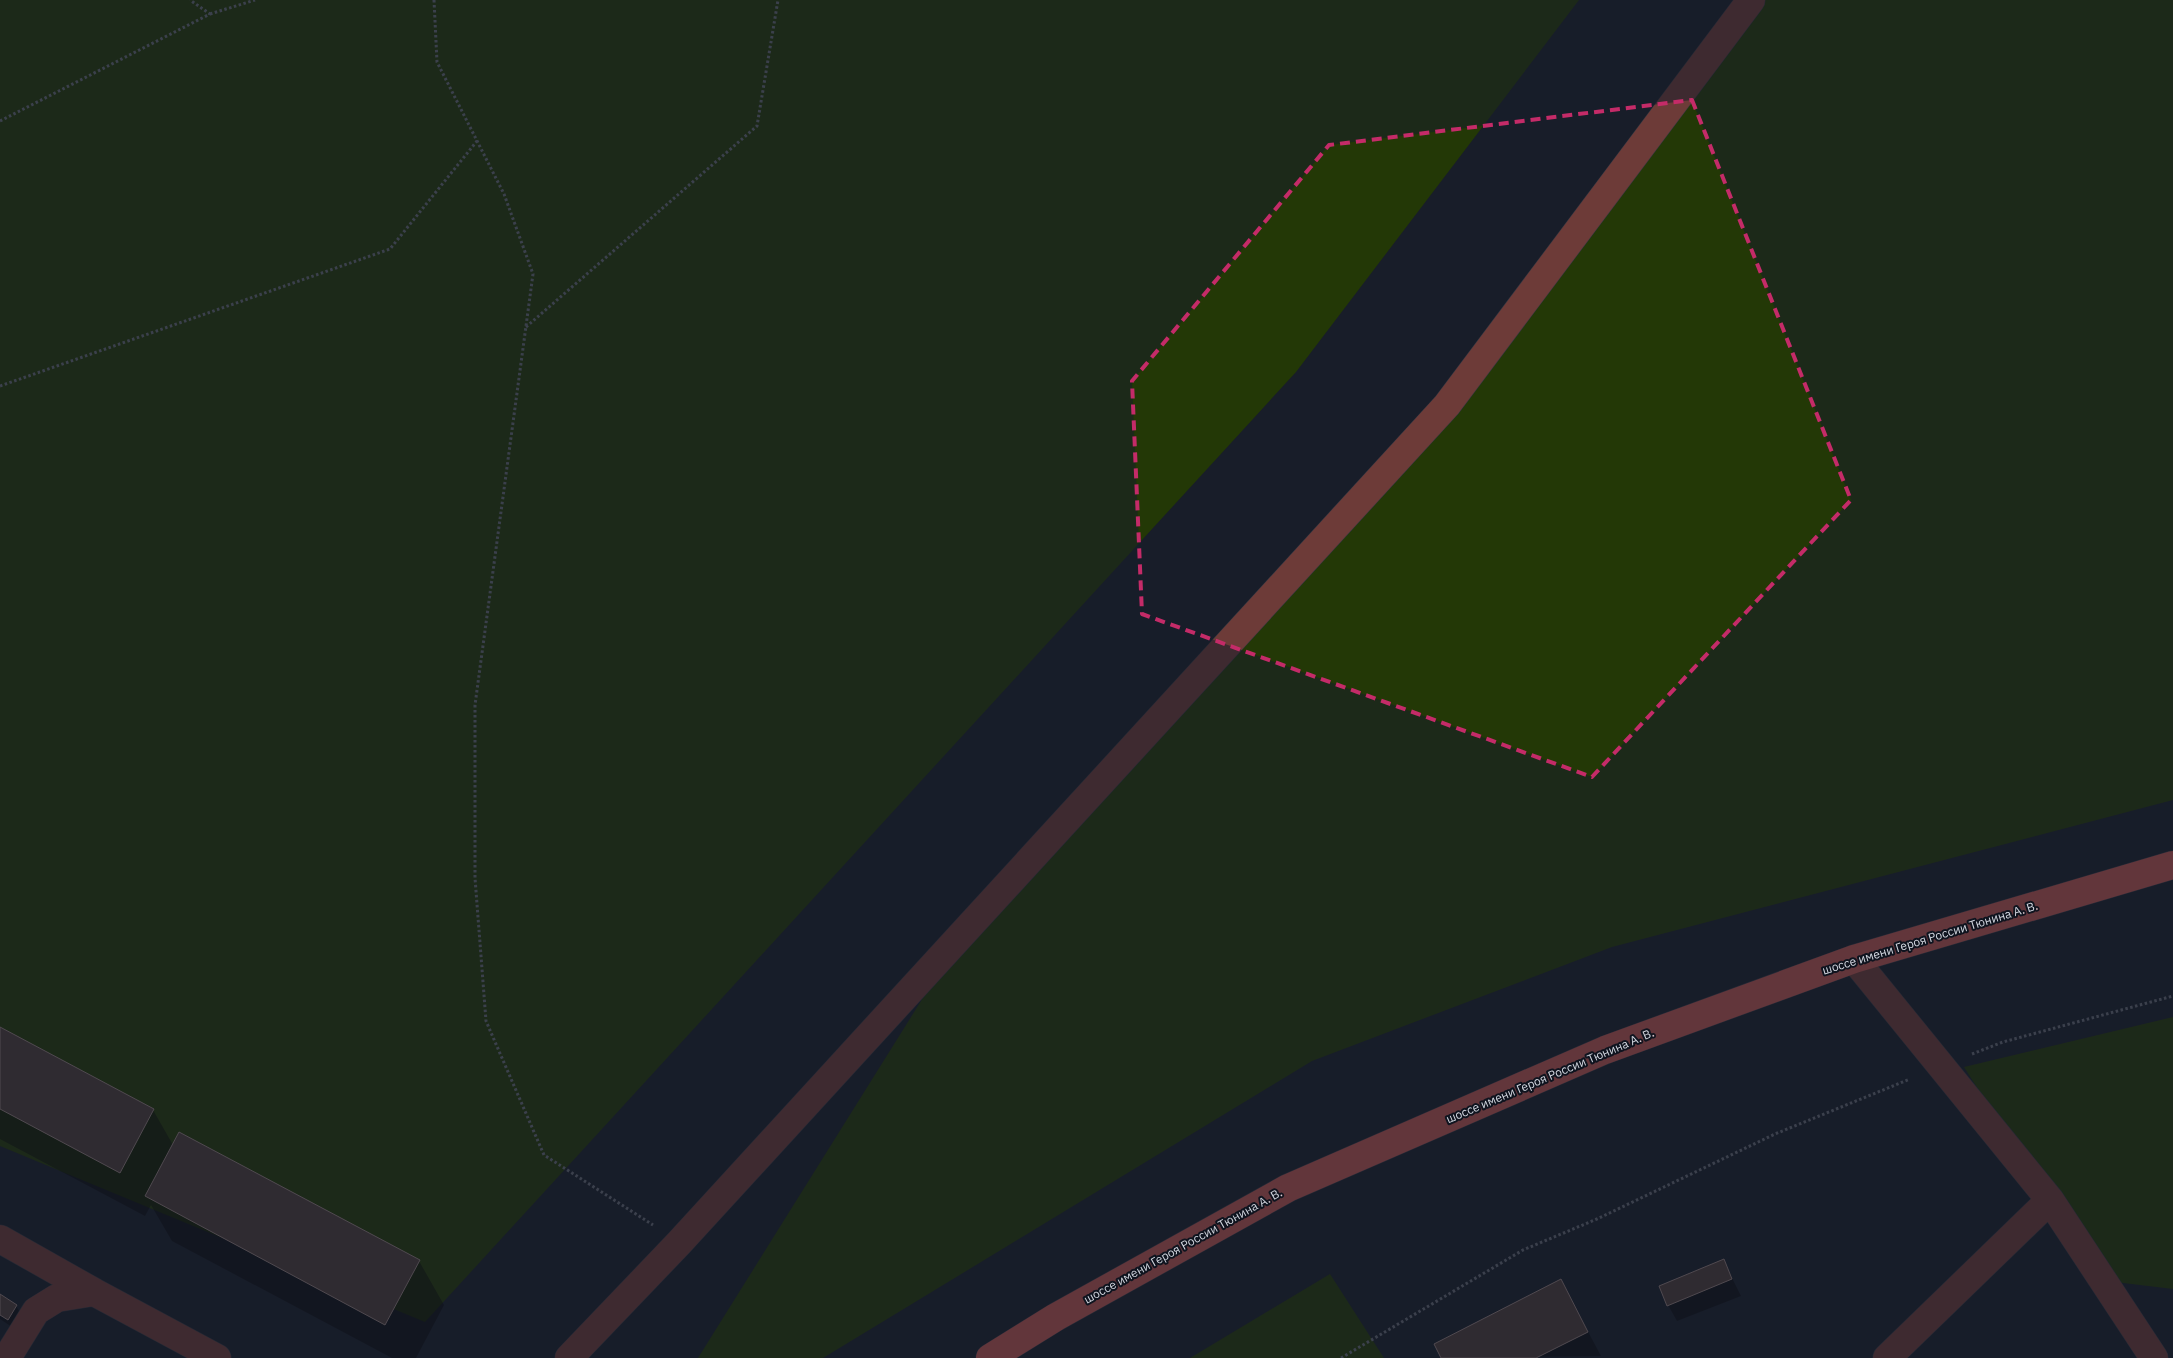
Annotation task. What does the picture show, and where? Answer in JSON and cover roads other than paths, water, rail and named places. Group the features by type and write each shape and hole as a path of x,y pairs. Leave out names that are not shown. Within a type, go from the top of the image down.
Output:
{"main road":[{"name":"шоссе имени Героя России Тюнина А. В.","path":"990,1358 1056,1317 1288,1188 1605,1050 1854,959 2173,865"}],"street":[{"path":"569,1358 679,1243 1447,405 1751,0"},
{"path":"1854,959 2050,1200 2154,1358"},
{"path":"1887,1358 2050,1200"},
{"path":"0,1240 217,1358"},
{"path":"9,1353 36,1311 58,1298 94,1292"}]}
